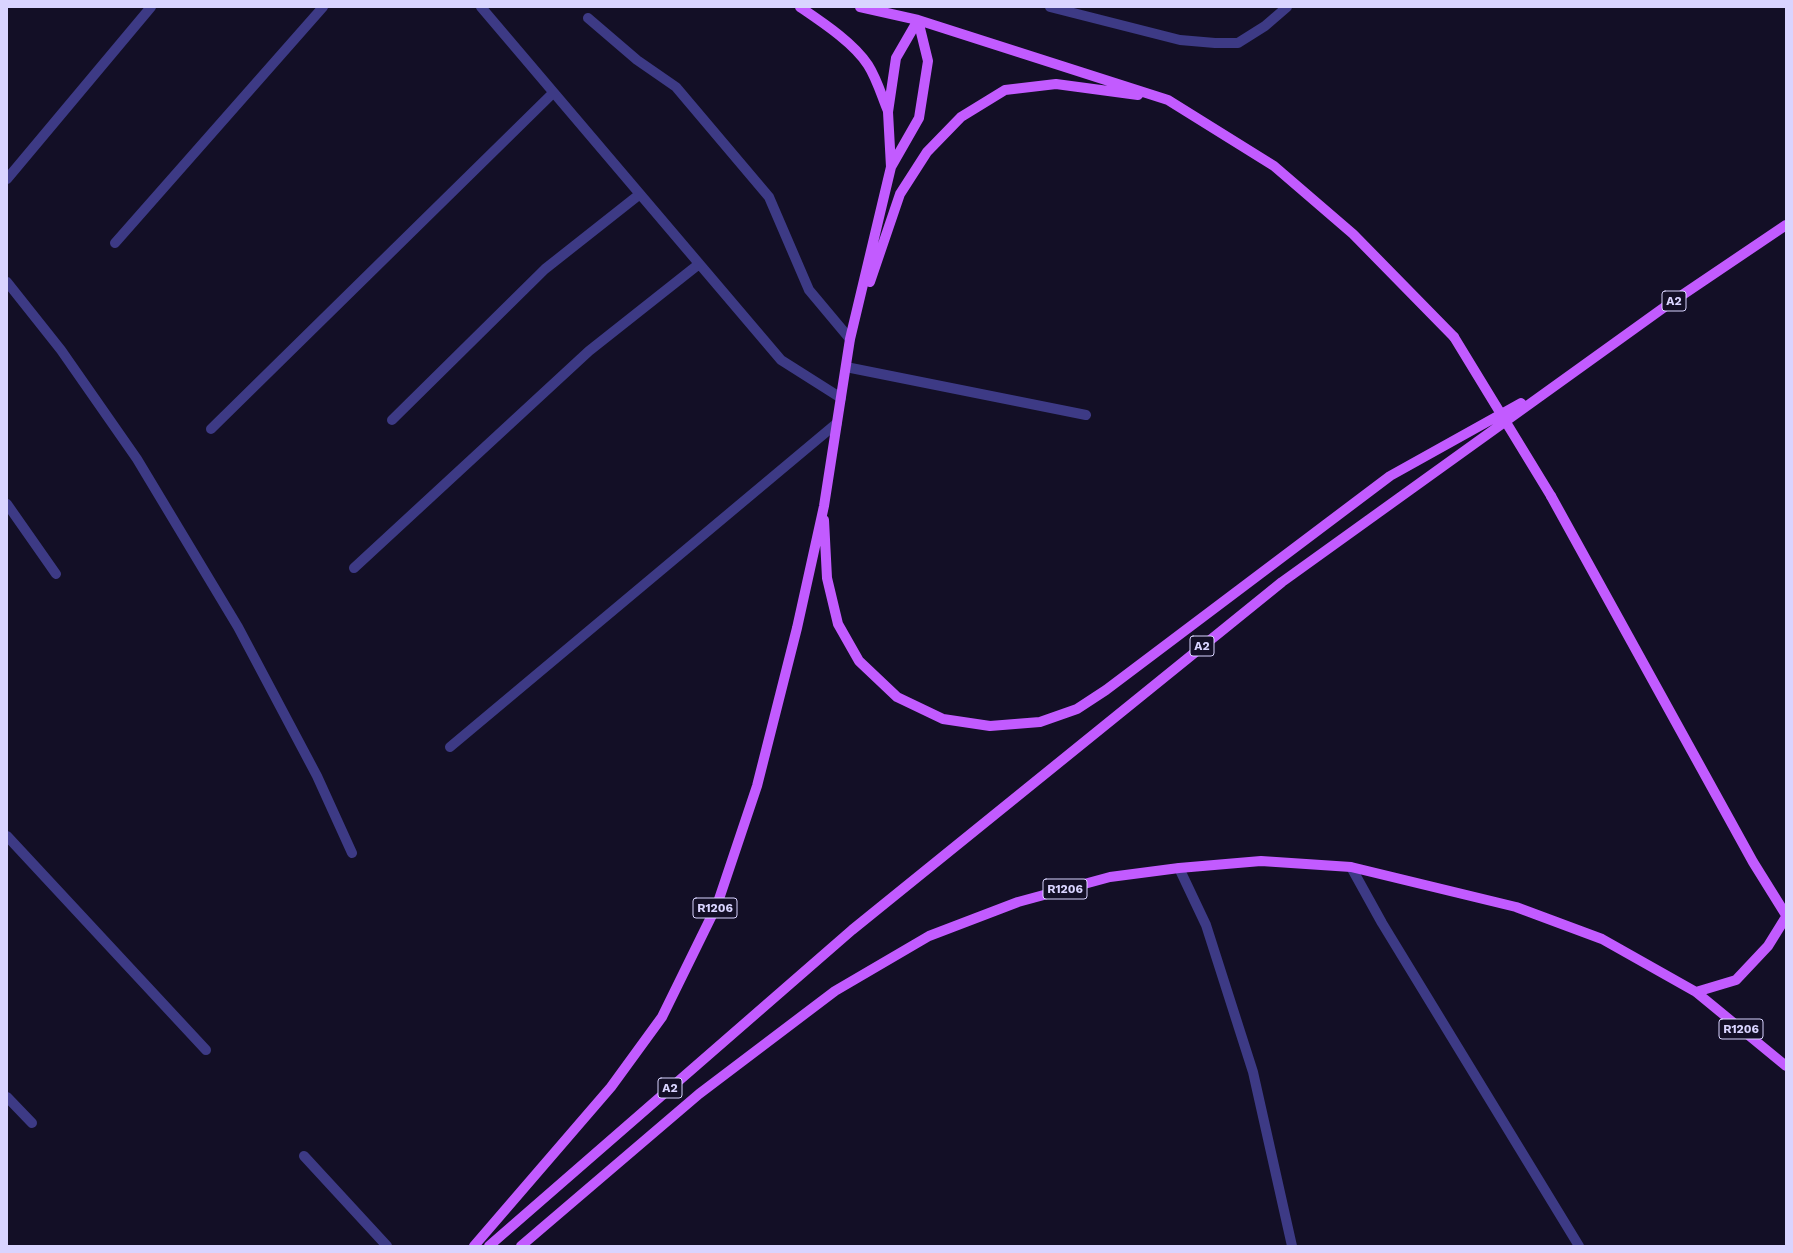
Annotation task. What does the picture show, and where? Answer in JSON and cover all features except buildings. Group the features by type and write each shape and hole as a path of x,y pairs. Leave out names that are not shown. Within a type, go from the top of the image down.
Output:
{"main road":[{"path":"800,7 820,20 851,46 868,65 888,112"},
{"name":"R1206","path":"860,7 918,20 1168,100 1274,166 1353,234 1454,337 1551,496 1753,862 1786,916 1768,946 1736,980 1696,992"},
{"path":"891,166 919,118 928,61 918,20"},
{"name":"R1206","path":"474,1246 611,1087 662,1017 717,905 757,786 797,628 824,506 850,339 891,166 888,112 896,58 918,20"},
{"name":"R1206","path":"850,339 900,194 927,152 961,117 1005,90 1056,84 1168,100"},
{"name":"A2","path":"489,1246 852,930 1276,586 1666,306 1786,225"},
{"name":"R1206","path":"824,506 827,578 838,624 859,661 897,697 943,719 990,726 1040,722 1077,709 1106,690 1390,476 1564,379"},
{"name":"R1206","path":"521,1246 706,1090 835,991 923,940 1018,902 1110,877 1179,868 1261,861 1351,867 1516,907 1602,939 1696,992 1786,1066"}],"street":[{"path":"7,179 151,7"},
{"path":"115,243 323,7"},
{"path":"481,7 781,360 841,398"},
{"path":"1050,7 1180,40 1215,43 1238,43 1265,26 1287,7"},
{"path":"588,18 637,60 676,87 769,197 809,290 850,339"},
{"path":"211,429 553,93"},
{"path":"392,420 545,269 640,194"},
{"path":"354,568 589,351 699,264"},
{"path":"7,282 61,350 145,472 238,627 317,776 352,853"},
{"path":"846,367 1086,415"},
{"path":"450,747 837,423"},
{"path":"7,504 56,574"},
{"path":"7,836 206,1050"},
{"path":"1351,867 1382,923 1579,1246"},
{"path":"1179,868 1206,925 1253,1072 1292,1246"},
{"path":"7,1097 32,1123"},
{"path":"304,1156 387,1246"}]}
